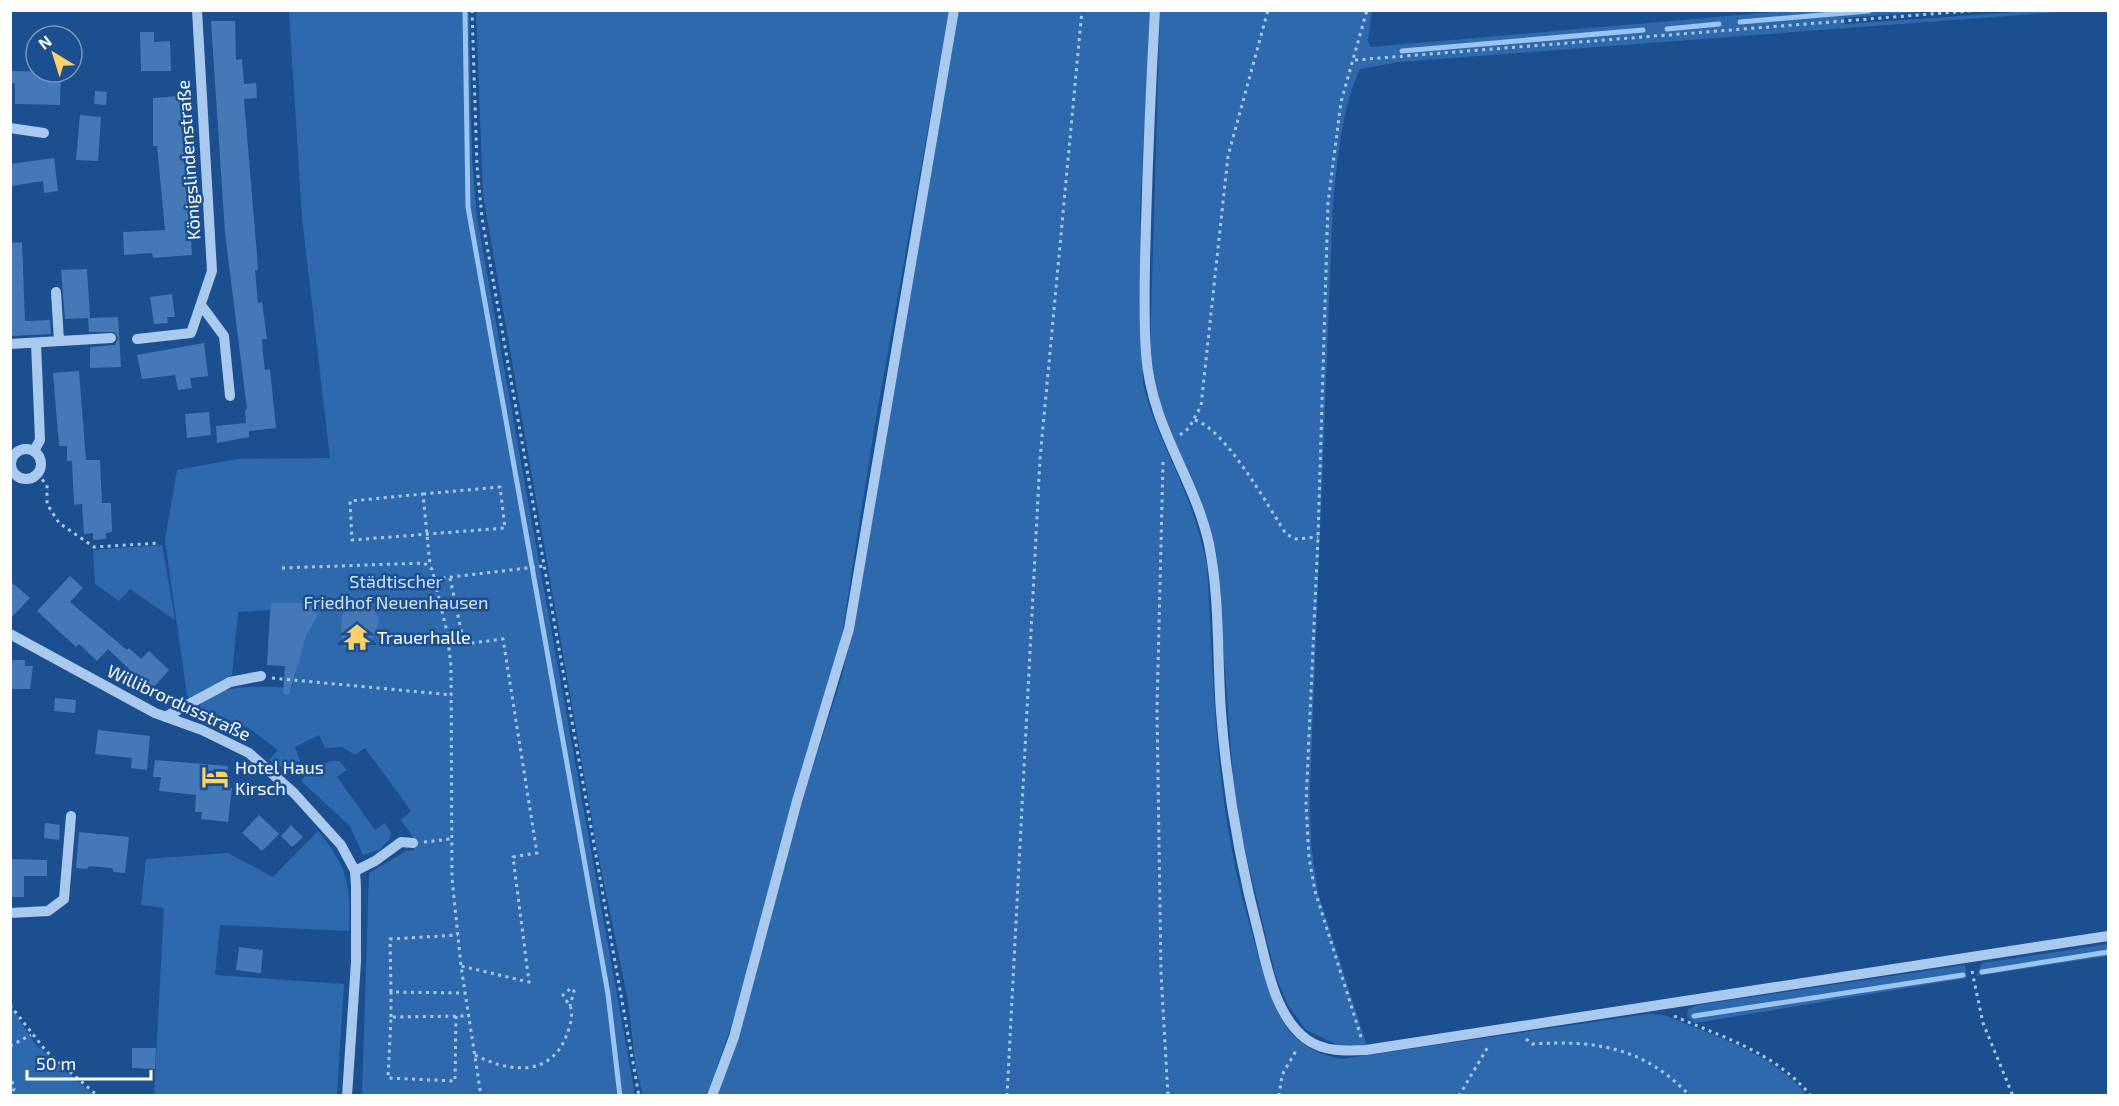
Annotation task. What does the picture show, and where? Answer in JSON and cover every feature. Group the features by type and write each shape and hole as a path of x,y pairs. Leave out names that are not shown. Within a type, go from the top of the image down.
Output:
{"street":[{"name":"Königslindenstraße","path":"137,339 191,333 212,271 197,10"},
{"path":"712,1095 734,1037 797,801 849,629 954,10"},
{"path":"1155,10 1148,164 1146,343 1152,392 1166,439 1196,503 1210,552 1225,756 1235,830 1247,891 1279,1000 1292,1024 1305,1038 1328,1049 1366,1050 2109,936"},
{"path":"10,128 44,133"},
{"path":"56,292 59,341"},
{"path":"201,305 224,336 230,396"},
{"path":"10,344 111,338"},
{"path":"34,451 40,440 36,343"},
{"path":"20,450 34,451 40,459 37,474 29,479 19,478 10,466 12,456 20,450"},
{"name":"Willibrordusstraße","path":"10,634 165,717 236,746 267,767 327,828 347,855 355,871 356,962 347,1095"},
{"path":"165,717 230,682 261,676"},
{"path":"10,914 48,911 64,899 71,816"},
{"path":"355,871 375,861 401,842 413,843"}],"path":[{"path":"472,10 477,166 482,218 639,1095"},
{"path":"1007,1095 1040,459 1082,10"},
{"path":"1166,439 1184,433 1195,420 1204,392 1227,156 1268,10"},
{"path":"1366,1050 1327,932 1312,878 1308,849 1307,762 1318,537 1328,203 1341,102 1355,60 1367,10"},
{"path":"1355,60 1981,10"},
{"path":"1195,420 1208,426 1231,451 1286,534 1296,539 1318,537"},
{"path":"1164,456 1157,709 1161,974 1168,1095"},
{"path":"37,474 46,485 47,504 59,524 94,548 160,543"},
{"path":"500,487 505,528 352,540 350,501 423,494 500,487"},
{"path":"423,494 430,567 435,579 447,632 453,695 451,839 458,935 481,1095"},
{"path":"282,568 424,563 430,567"},
{"path":"435,579 544,566"},
{"path":"450,578 464,644 503,639 537,853 513,857 529,982 461,966"},
{"path":"261,676 453,695"},
{"path":"413,843 451,839"},
{"path":"456,1016 455,1081 388,1078 392,992 390,939 458,935"},
{"path":"1971,957 1979,1010 2013,1095"},
{"path":"475,1055 510,1068 533,1068 544,1064 562,1046 569,1028 570,1006 574,991 571,988 563,995 570,1006"},
{"path":"392,992 465,993"},
{"path":"10,1005 31,1035 58,1064 98,1095"},
{"path":"391,1017 469,1016"},
{"path":"1699,1027 1774,1061 1792,1075 1811,1095"},
{"path":"1511,1028 1532,1044 1573,1041 1605,1046 1630,1054 1664,1072 1690,1095"},
{"path":"1459,1095 1497,1030"},
{"path":"10,1046 31,1035"},
{"path":"1279,1095 1282,1075 1305,1038"},
{"path":"10,1074 14,1089 11,1095"}],"green space":[{"name":"Städtischer Friedhof Neuenhausen","path":"289,11 469,11 472,157 477,217 635,1095 362,1095 369,873 406,851 414,850 413,837 401,820 411,811 365,748 355,755 342,747 325,748 319,735 295,747 300,761 283,768 269,760 278,750 250,729 213,713 206,726 195,713 203,702 225,690 253,687 292,688 296,672 285,666 267,665 270,610 238,612 232,675 189,698 187,695 165,540 177,470 237,459 330,458 302,218"},
{"path":"476,11 949,11 875,424 839,653 733,1021 707,1095 643,1095 636,1069 628,1001 597,849 483,195"},
{"path":"959,11 1150,11 1140,210 1143,384 1155,422 1189,503 1205,555 1218,748 1233,856 1265,978 1278,1012 1290,1032 1313,1050 1341,1059 1648,1014 1664,1015 1722,1038 1759,1056 1793,1080 1807,1095 716,1096 799,810 842,676 856,616"},
{"path":"1160,11 1372,11 1368,41 1371,47 1786,11 1936,11 1844,18 1845,24 2032,11 2073,11 1399,62 1360,69 1344,118 1333,203 1310,788 1311,844 1318,893 1367,1046 1338,1045 1306,1030 1288,1005 1276,977 1241,834 1233,775 1216,551 1200,501 1157,399 1150,353"},
{"path":"162,545 175,620 130,589 119,601 95,584 93,550"},
{"path":"330,761 339,761 347,770 337,777 375,830 385,823 391,833 390,839 379,850 363,855 350,826 301,781 306,775"},
{"path":"318,831 336,855 346,878 349,931 220,925 215,975 344,984 337,1095 154,1095 164,908 141,905 146,859 228,853 273,877"},
{"path":"2108,944 2108,956 1977,976 1982,963"},
{"path":"1965,965 1967,978 1695,1023 1687,1016 1688,1009 1698,1005"},
{"path":"11,1007 36,1045 94,1095 11,1095"}],"building":[{"path":"211,21 235,21 236,60 242,59 244,84 256,83 257,98 244,99 257,255 258,270 255,270 258,303 262,302 267,339 262,339 263,354 265,370 270,369 276,428 249,431 249,437 217,443 216,426 246,423 245,410 247,409 225,233"},
{"path":"140,32 154,32 154,42 170,41 171,71 141,71"},
{"path":"10,71 24,71 24,84 61,84 60,105 15,104 15,83 10,83"},
{"path":"95,91 107,92 106,105 94,104"},
{"path":"180,96 183,144 186,144 192,255 153,258 152,253 124,255 123,232 165,230 157,146 153,146 153,98"},
{"path":"80,115 101,117 98,161 76,160"},
{"path":"54,158 58,191 44,193 43,181 11,186 10,164"},
{"path":"22,242 25,321 50,320 51,334 10,336 10,243"},
{"path":"87,269 90,318 118,317 121,367 90,368 90,347 115,345 118,338 115,332 89,332 88,318 65,319 61,270"},
{"path":"172,294 175,317 167,317 168,323 154,324 150,297"},
{"path":"204,343 208,376 190,378 192,388 178,390 175,375 142,379 137,355"},
{"path":"79,371 86,460 100,460 102,503 111,503 112,532 106,533 106,539 93,540 93,533 84,534 82,504 74,505 72,461 67,461 67,446 59,446 53,373"},
{"path":"209,412 211,435 187,438 185,414"},
{"path":"70,576 83,588 70,602 127,650 129,648 141,659 149,651 169,670 151,690 108,649 97,661 79,644 76,647 37,611"},
{"path":"10,581 30,598 10,619"},
{"path":"361,601 369,603 379,618 378,625 370,642 358,652 352,652 344,647 341,633 342,616 346,610"},
{"path":"271,603 315,603 315,613 319,613 306,636 289,695 283,694 285,666 267,665"},
{"path":"10,660 25,660 25,666 33,666 30,689 10,689"},
{"path":"55,698 76,700 75,713 54,711"},
{"path":"98,730 150,736 147,770 131,768 132,758 95,754"},
{"path":"155,760 228,766 226,787 232,788 228,822 201,819 202,812 195,812 196,795 159,791 161,777 153,777"},
{"path":"259,815 279,834 262,851 242,833"},
{"path":"45,823 60,825 59,840 44,838"},
{"path":"291,825 303,837 292,847 281,836"},
{"path":"79,832 129,837 125,873 114,872 112,868 89,866 87,869 76,868"},
{"path":"10,859 47,860 47,876 24,876 24,897 10,897"},
{"path":"239,947 263,950 261,973 236,970"},
{"path":"132,1048 156,1048 155,1069 132,1068"}],"waterway":[{"path":"465,10 468,207 608,994 620,1096"},
{"path":"1740,22 1869,11"},
{"path":"1667,29 1719,24"},
{"path":"1402,51 1643,30"},
{"path":"1982,972 2108,952"},
{"path":"1694,1016 1963,975"}],"place":[{"name":"Trauerhalle","path":"357,637"},
{"name":"Hotel Haus Kirsch","path":"215,777"}]}
